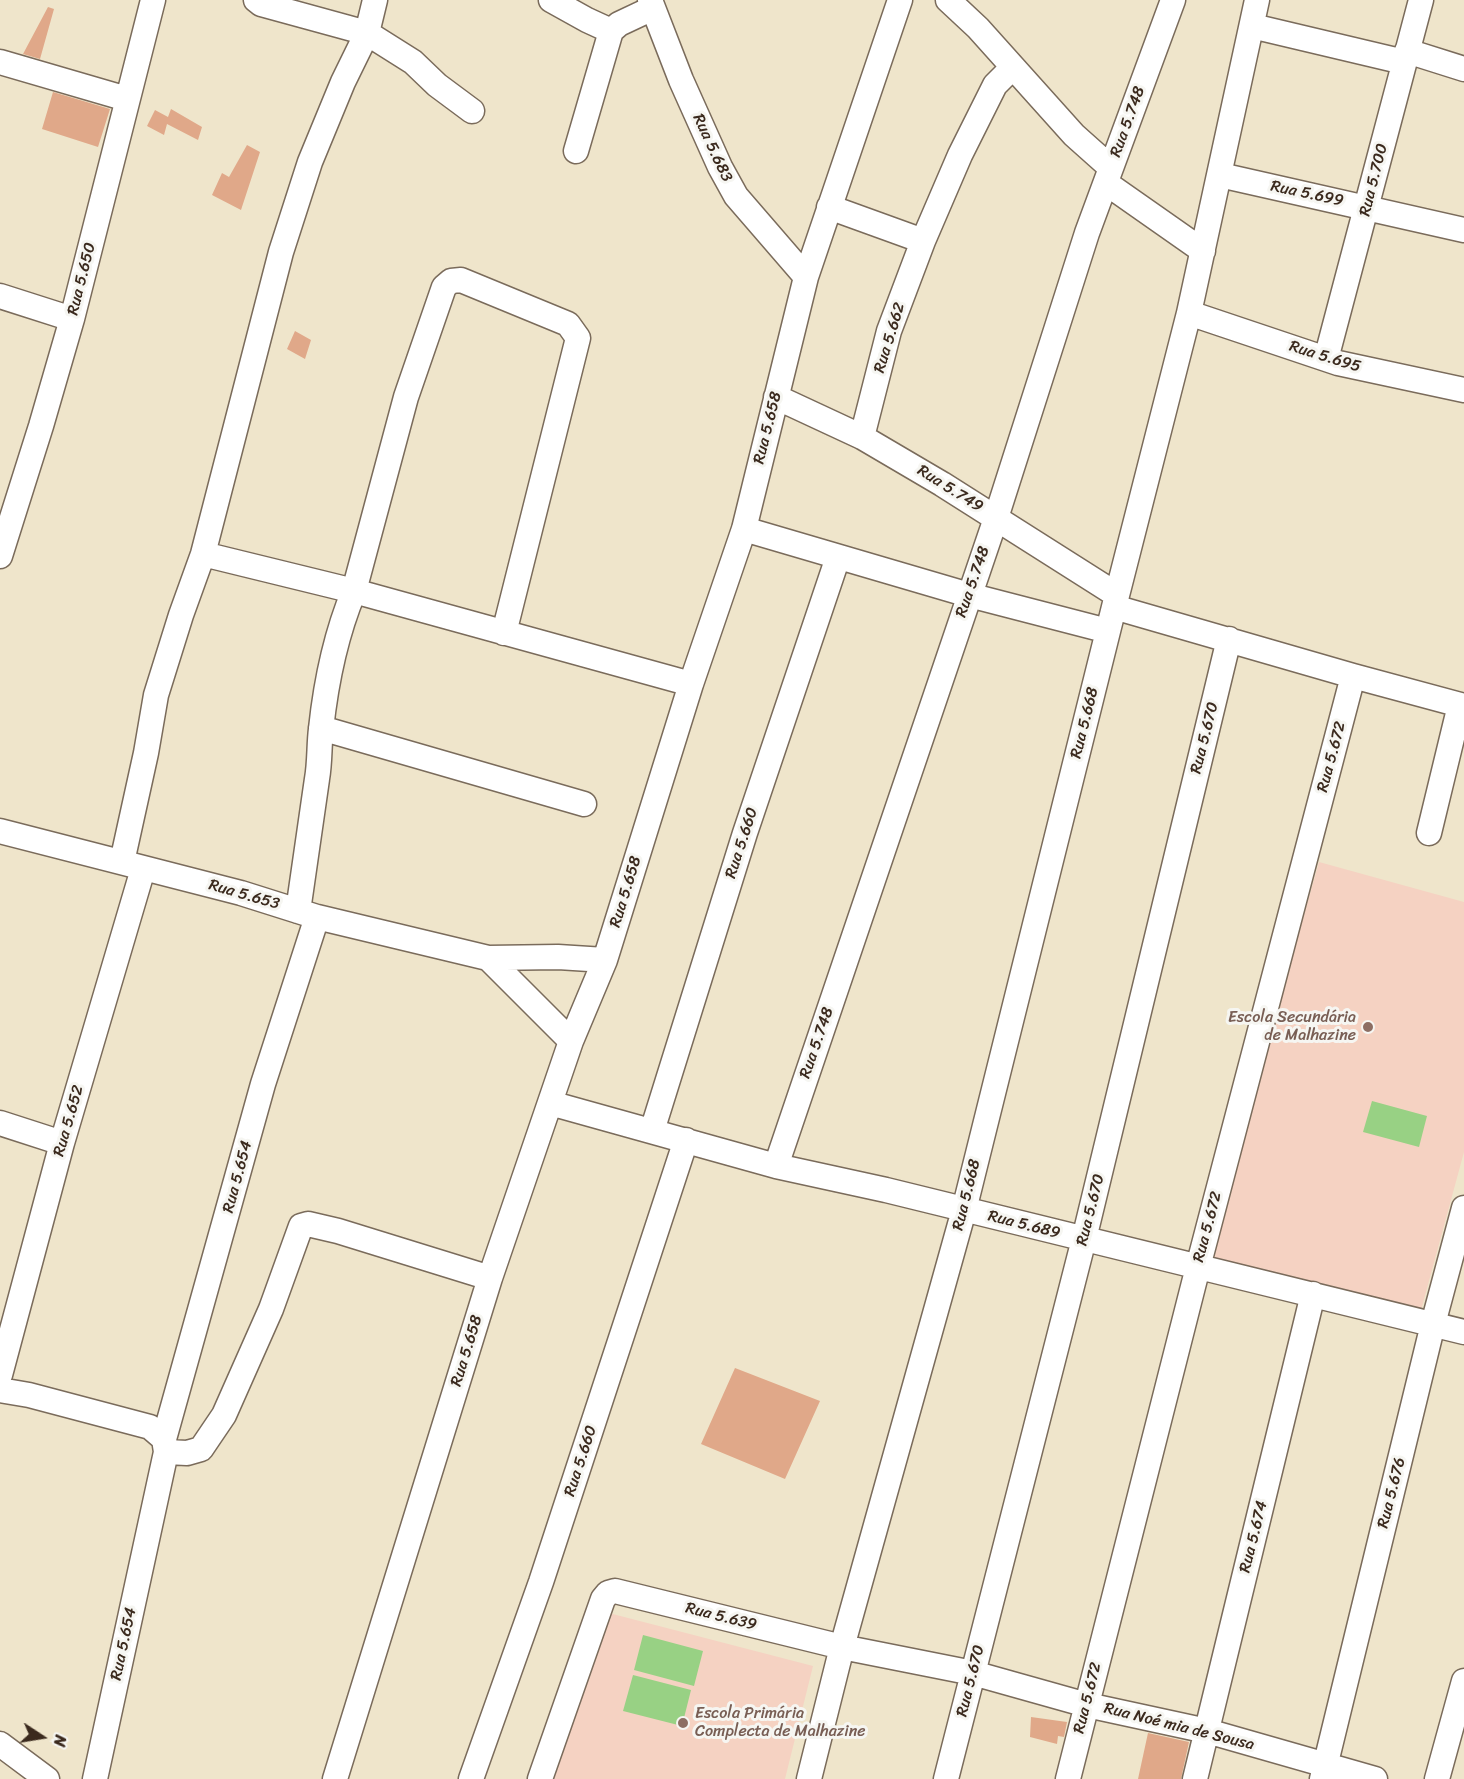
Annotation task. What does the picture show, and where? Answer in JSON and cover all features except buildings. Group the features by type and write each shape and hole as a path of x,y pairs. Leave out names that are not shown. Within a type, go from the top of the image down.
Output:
{"street":[{"name":"Rua 5.650","path":"0,556 72,319 153,0"},
{"path":"256,0 261,4 367,33 413,62 472,111"},
{"name":"Rua 5.652","path":"0,1376 132,866 146,753 156,695 203,554 281,252 310,162 343,82 367,33 375,0"},
{"path":"551,0 611,31"},
{"name":"Rua 5.658","path":"335,1779 490,1278 571,1041 605,960 691,684 744,528 806,277 900,0"},
{"path":"948,0 1013,67 1108,175 1203,251"},
{"name":"Rua 5.748","path":"776,1166 996,518 1084,244 1173,0"},
{"path":"1115,601 1189,313 1257,0"},
{"name":"Rua 5.700","path":"1326,359 1421,0"},
{"path":"576,151 611,31 652,4"},
{"name":"Rua 5.683","path":"652,4 705,136 730,186 736,196 806,277"},
{"path":"1252,26 1464,69"},
{"path":"0,62 127,99"},
{"name":"Rua 5.662","path":"862,437 889,332 923,241 960,155 995,85 1013,67"},
{"name":"Rua 5.699","path":"1220,175 1464,230"},
{"path":"829,207 923,241"},
{"name":"Rua 5.654","path":"95,1779 160,1439 263,1084 307,914 309,822 318,778 321,728 330,667 354,591 406,397 444,287 451,281 461,280 568,324 578,338 504,633"},
{"path":"0,296 72,319"},
{"name":"Rua 5.695","path":"1189,313 1326,359 1415,381 1464,390"},
{"name":"Rua 5.749","path":"776,398 862,437 996,518 1115,601 1229,639 1353,676 1462,705"},
{"path":"744,528 969,595 1108,631"},
{"path":"203,554 354,591 691,684"},
{"name":"Rua 5.660","path":"652,1131 745,833 838,557"},
{"name":"Rua 5.668","path":"809,1779 842,1647 964,1210 1115,601"},
{"name":"Rua 5.670","path":"946,1779 1084,1239 1229,639"},
{"name":"Rua 5.672","path":"1068,1779 1198,1267 1353,676"},
{"path":"1429,833 1462,705"},
{"path":"321,728 584,804"},
{"name":"Rua 5.653","path":"0,831 241,893 307,914 488,958 558,957 605,960"},
{"path":"488,958 571,1041"},
{"name":"Rua 5.689","path":"550,1102 776,1166 886,1190 1464,1332"},
{"path":"0,1124 62,1143"},
{"name":"Rua 5.660","path":"471,1779 541,1582 686,1140"},
{"name":"Rua 5.676","path":"1323,1772 1433,1324 1464,1208"},
{"path":"0,1390 28,1395 160,1439 187,1453 201,1449 224,1415 271,1309 301,1226 308,1224 338,1231 490,1278"},
{"name":"Rua 5.674","path":"1195,1779 1312,1294"},
{"name":"Rua 5.639","path":"540,1779 603,1599 608,1593 615,1591 842,1647"},
{"name":"Rua Noé mia de Sousa","path":"842,1647 974,1673 1087,1705 1207,1731 1323,1772 1375,1779"},
{"path":"1437,1779 1464,1681"},
{"path":"0,1744 47,1779"}],"shaded area":[{"name":"Escola Secundária de Malhazine","path":"1319,862 1464,902 1464,1152 1420,1314 1206,1260"},
{"name":"Escola Primária Complecta de Malhazine","path":"605,1612 813,1666 785,1779 547,1779"}],"green space":[{"path":"1372,1101 1427,1116 1419,1147 1363,1132"},
{"path":"643,1635 703,1651 694,1686 634,1670"},
{"path":"633,1675 691,1690 682,1726 623,1711"}],"place":[{"name":"Escola Secundária de Malhazine","path":"1368,1027"},
{"name":"Escola Primária Complecta de Malhazine","path":"683,1723"}]}
